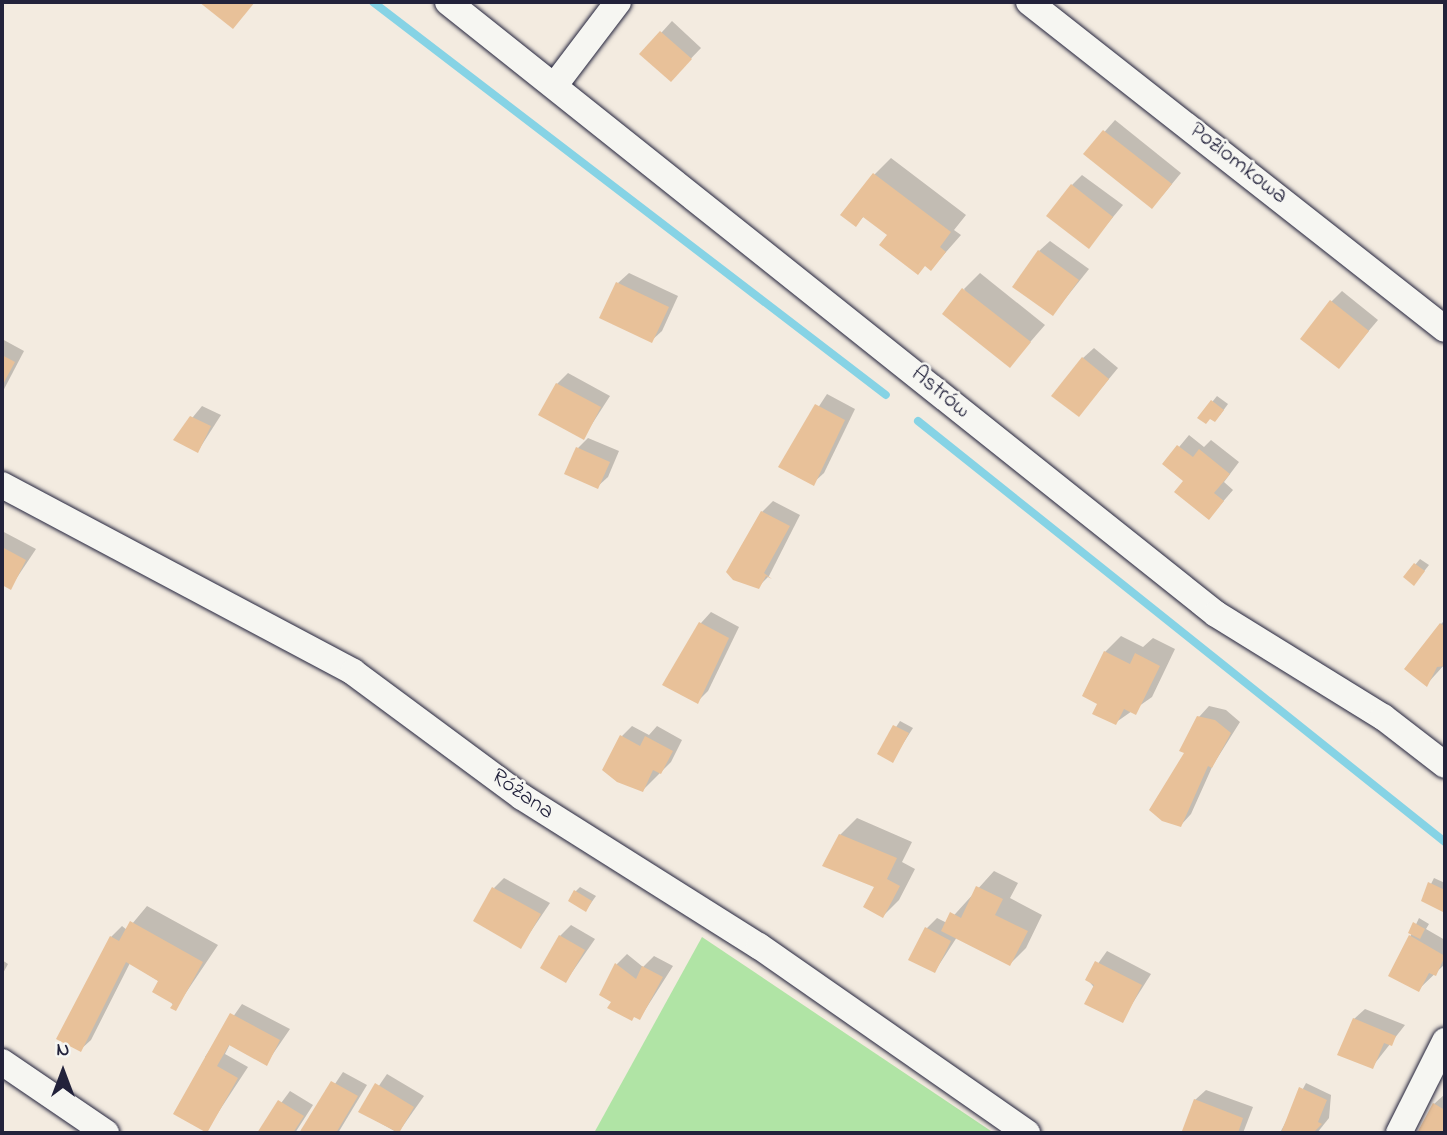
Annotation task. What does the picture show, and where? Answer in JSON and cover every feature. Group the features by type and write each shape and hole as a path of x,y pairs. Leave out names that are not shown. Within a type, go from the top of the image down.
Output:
{"street":[{"name":"Astrów","path":"448,2 1216,614 1383,717 1445,765"},
{"path":"555,85 618,2"},
{"name":"Poziomkowa","path":"1029,2 1445,329"},
{"name":"Różana","path":"2,485 353,672 522,797 759,946 1027,1133"},
{"path":"1399,1133 1445,1041"},
{"path":"2,1062 106,1133"}],"green space":[{"path":"702,937 994,1133 594,1133"}],"building":[{"path":"199,2 255,2 233,29"},
{"path":"660,31 692,59 671,82 639,54"},
{"path":"1103,130 1172,184 1152,209 1083,154"},
{"path":"873,173 951,232 940,247 946,252 931,271 925,266 918,275 879,245 887,235 863,217 856,227 840,215"},
{"path":"1071,184 1113,217 1089,249 1046,216"},
{"path":"1038,250 1079,280 1053,316 1012,287"},
{"path":"616,282 669,307 652,343 599,318"},
{"path":"962,288 1031,342 1010,368 942,314"},
{"path":"1330,300 1369,331 1339,369 1300,339"},
{"path":"2,355 15,362 2,386"},
{"path":"1082,357 1109,379 1079,417 1051,396"},
{"path":"556,383 601,407 584,440 538,415"},
{"path":"1211,400 1224,410 1215,422 1210,419 1206,424 1197,418"},
{"path":"815,404 845,420 814,486 778,467"},
{"path":"190,416 211,426 198,453 173,440"},
{"path":"1177,445 1193,457 1199,449 1230,474 1214,493 1224,501 1209,520 1174,492 1183,481 1162,464"},
{"path":"576,447 610,462 598,489 564,474"},
{"path":"761,511 790,526 764,573 772,579 766,576 759,589 733,580 726,572"},
{"path":"2,547 26,560 11,590 2,585"},
{"path":"1414,563 1425,571 1414,586 1403,577"},
{"path":"699,622 729,638 698,704 662,685"},
{"path":"1440,623 1445,627 1445,666 1437,667 1427,687 1404,669"},
{"path":"1104,651 1130,664 1135,653 1160,666 1136,715 1124,709 1116,725 1092,714 1097,704 1082,696"},
{"path":"1197,716 1215,720 1231,733 1212,768 1208,766 1181,827 1162,821 1149,810 1184,753 1179,751"},
{"path":"893,725 909,733 893,763 877,754"},
{"path":"620,735 640,746 645,736 673,751 661,774 653,770 643,792 617,782 602,770"},
{"path":"839,834 897,858 887,879 900,886 883,918 863,907 874,887 822,866"},
{"path":"1428,882 1445,890 1445,913 1421,901"},
{"path":"976,886 1003,899 995,915 1028,931 1010,966 941,931 950,912 961,918"},
{"path":"492,887 541,914 521,949 473,921"},
{"path":"574,890 592,901 586,912 568,901"},
{"path":"130,921 203,962 176,1011 170,1008 173,1004 152,992 158,981 126,962 81,1052 56,1039 110,936 119,941"},
{"path":"1413,922 1425,929 1420,939 1408,933"},
{"path":"925,927 951,941 935,973 908,960"},
{"path":"559,935 585,950 566,983 540,968"},
{"path":"1409,935 1445,956 1436,976 1429,973 1419,992 1388,976"},
{"path":"1095,961 1142,985 1123,1023 1084,1004 1094,985 1085,980"},
{"path":"615,963 636,979 642,966 663,977 640,1020 634,1017 632,1021 607,1008 611,1002 599,995"},
{"path":"230,1013 280,1040 267,1066 229,1045 217,1066 238,1078 207,1133 173,1114"},
{"path":"1353,1018 1396,1036 1392,1046 1384,1043 1373,1069 1337,1055"},
{"path":"331,1081 358,1096 336,1133 299,1133"},
{"path":"375,1083 414,1107 399,1133 358,1112"},
{"path":"1299,1087 1327,1100 1318,1122 1322,1124 1313,1133 1281,1133"},
{"path":"1194,1099 1243,1118 1238,1133 1182,1131"},
{"path":"278,1100 304,1116 293,1133 257,1133"},
{"path":"1433,1103 1445,1110 1445,1133 1417,1133"}],"waterway":[{"path":"373,2 886,395"},
{"path":"918,421 1445,842"}]}
